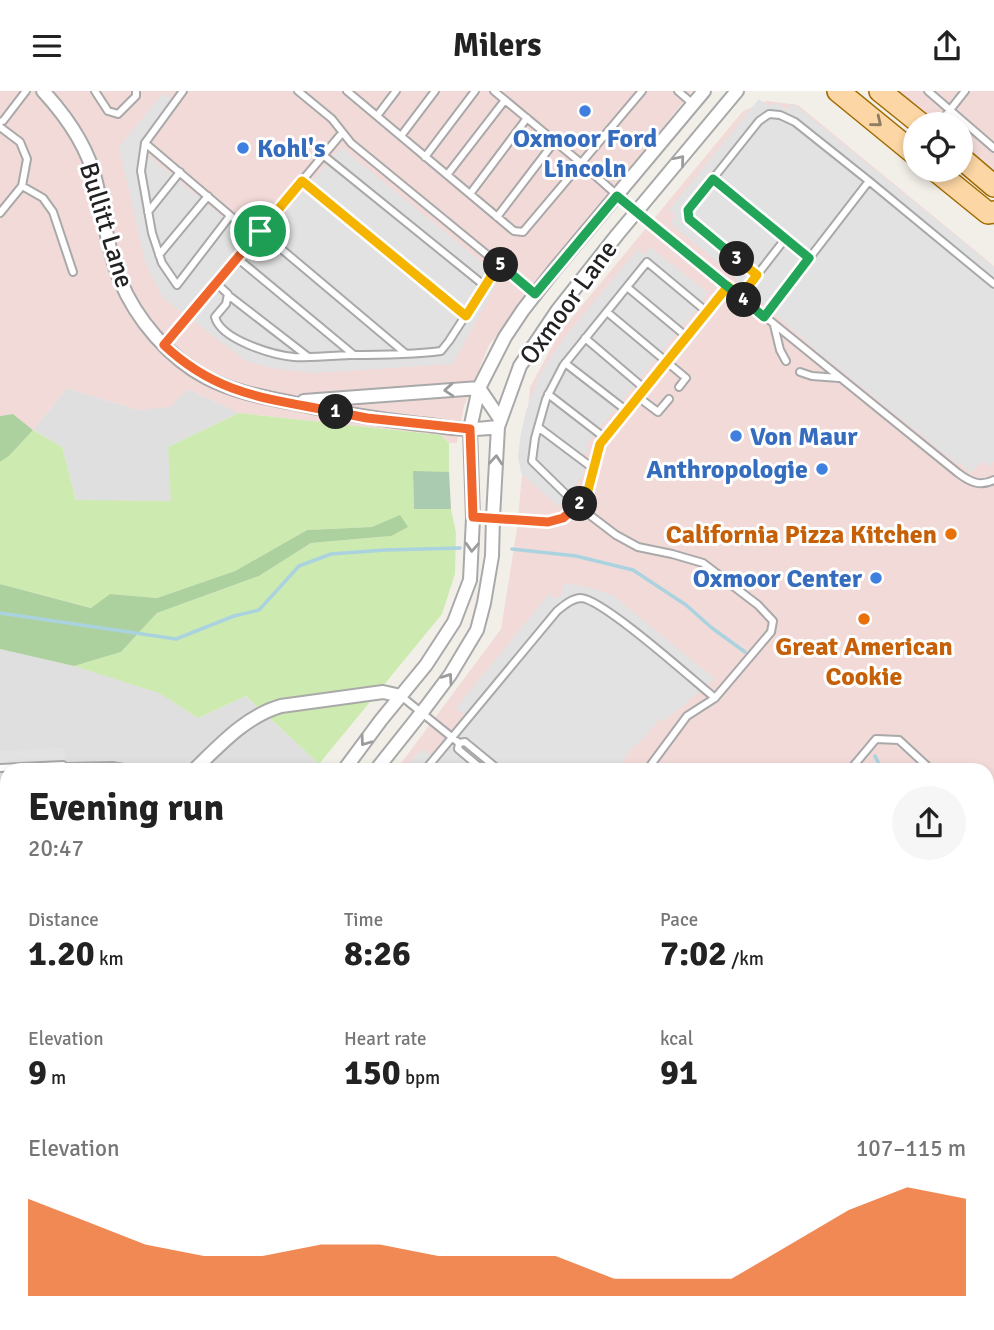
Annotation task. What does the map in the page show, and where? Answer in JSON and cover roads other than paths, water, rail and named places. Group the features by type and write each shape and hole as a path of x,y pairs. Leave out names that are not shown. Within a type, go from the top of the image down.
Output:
{"main road":[{"path":"838,91 903,143"},
{"path":"880,91 906,112"},
{"path":"973,168 994,186"},
{"path":"950,182 992,215"}],"street":[{"name":"Bullitt Lane","path":"43,91 69,123 90,164 96,180 110,255 120,282 151,331 177,357 206,377 234,390 268,399 367,418 470,429 499,423"},
{"name":"Oxmoor Lane","path":"349,763 426,665 454,622 470,580 473,517 470,429 478,388 505,337 535,294 704,91"},
{"name":"Oxmoor Lane","path":"382,763 450,675 477,630 492,556 499,423 520,366 538,337 636,212 737,91"},
{"name":"Bullitt Lane","path":"290,403 478,388"},
{"path":"478,388 499,423"},
{"path":"202,763 248,722 281,706 383,692 401,696"}],"lane":[{"path":"0,213 22,186 27,159 20,142 1,128 3,121 26,91"},
{"path":"95,91 108,111 118,114 136,96 136,91"},
{"path":"183,91 145,143 141,171 152,233 162,263 177,285 230,216"},
{"path":"298,91 332,120 351,142 535,294"},
{"path":"347,91 356,94 377,116 514,231 523,232 642,91"},
{"path":"377,116 396,91"},
{"path":"401,136 435,91"},
{"path":"425,157 475,91"},
{"path":"494,91 636,212 965,478 979,484 994,480"},
{"path":"678,91 693,104"},
{"path":"928,91 994,148"},
{"path":"948,112 965,91"},
{"path":"447,175 505,100"},
{"path":"757,275 689,219 688,210 760,121 769,114 780,115 795,122 994,284"},
{"path":"470,194 527,118"},
{"path":"164,345 342,133"},
{"path":"497,217 555,141"},
{"path":"145,143 246,229 260,231 406,354"},
{"path":"323,155 485,286"},
{"path":"148,212 180,172"},
{"path":"713,179 809,258"},
{"path":"302,181 466,316"},
{"path":"764,317 869,181"},
{"path":"22,186 43,198 53,212 73,272"},
{"path":"159,255 208,196"},
{"path":"740,297 785,239"},
{"path":"237,258 354,355"},
{"path":"652,763 687,716 715,698 771,632 773,621 758,605 704,563 638,547 616,535 578,506 532,461 548,394 565,363 647,262 707,312"},
{"path":"228,295 226,304 215,317 217,323 225,332 259,349 294,357 441,351 499,264"},
{"path":"216,283 307,356"},
{"path":"473,517 548,522 563,518 578,506 586,498 600,444 728,286"},
{"path":"627,287 687,337"},
{"path":"607,312 686,378 679,387"},
{"path":"774,325 786,362"},
{"path":"585,338 645,389"},
{"path":"565,363 626,411"},
{"path":"800,372 841,379"},
{"path":"548,394 605,438"},
{"path":"638,397 658,412 668,399"},
{"path":"538,428 593,469"},
{"path":"432,763 456,740 557,611 580,598 592,601 614,615 715,698"},
{"path":"401,696 456,740 465,742 490,763"},
{"path":"856,763 876,739 899,740 924,763"},
{"path":"456,740 458,749 475,763"}],"waterway":[{"path":"0,613 176,639 234,616 259,610 299,566 331,554 460,548"},
{"path":"512,549 576,556 633,570 686,605 745,652"},
{"path":"875,756 878,763"}],"place":[{"name":"Oxmoor Ford Lincoln","path":"585,111"},
{"name":"Kohl's","path":"243,148"},
{"name":"Von Maur","path":"736,436"},
{"name":"Anthropologie","path":"822,469"},
{"name":"California Pizza Kitchen","path":"951,534"},
{"name":"Oxmoor Center","path":"876,578"},
{"name":"Great American Cookie","path":"864,619"}]}
